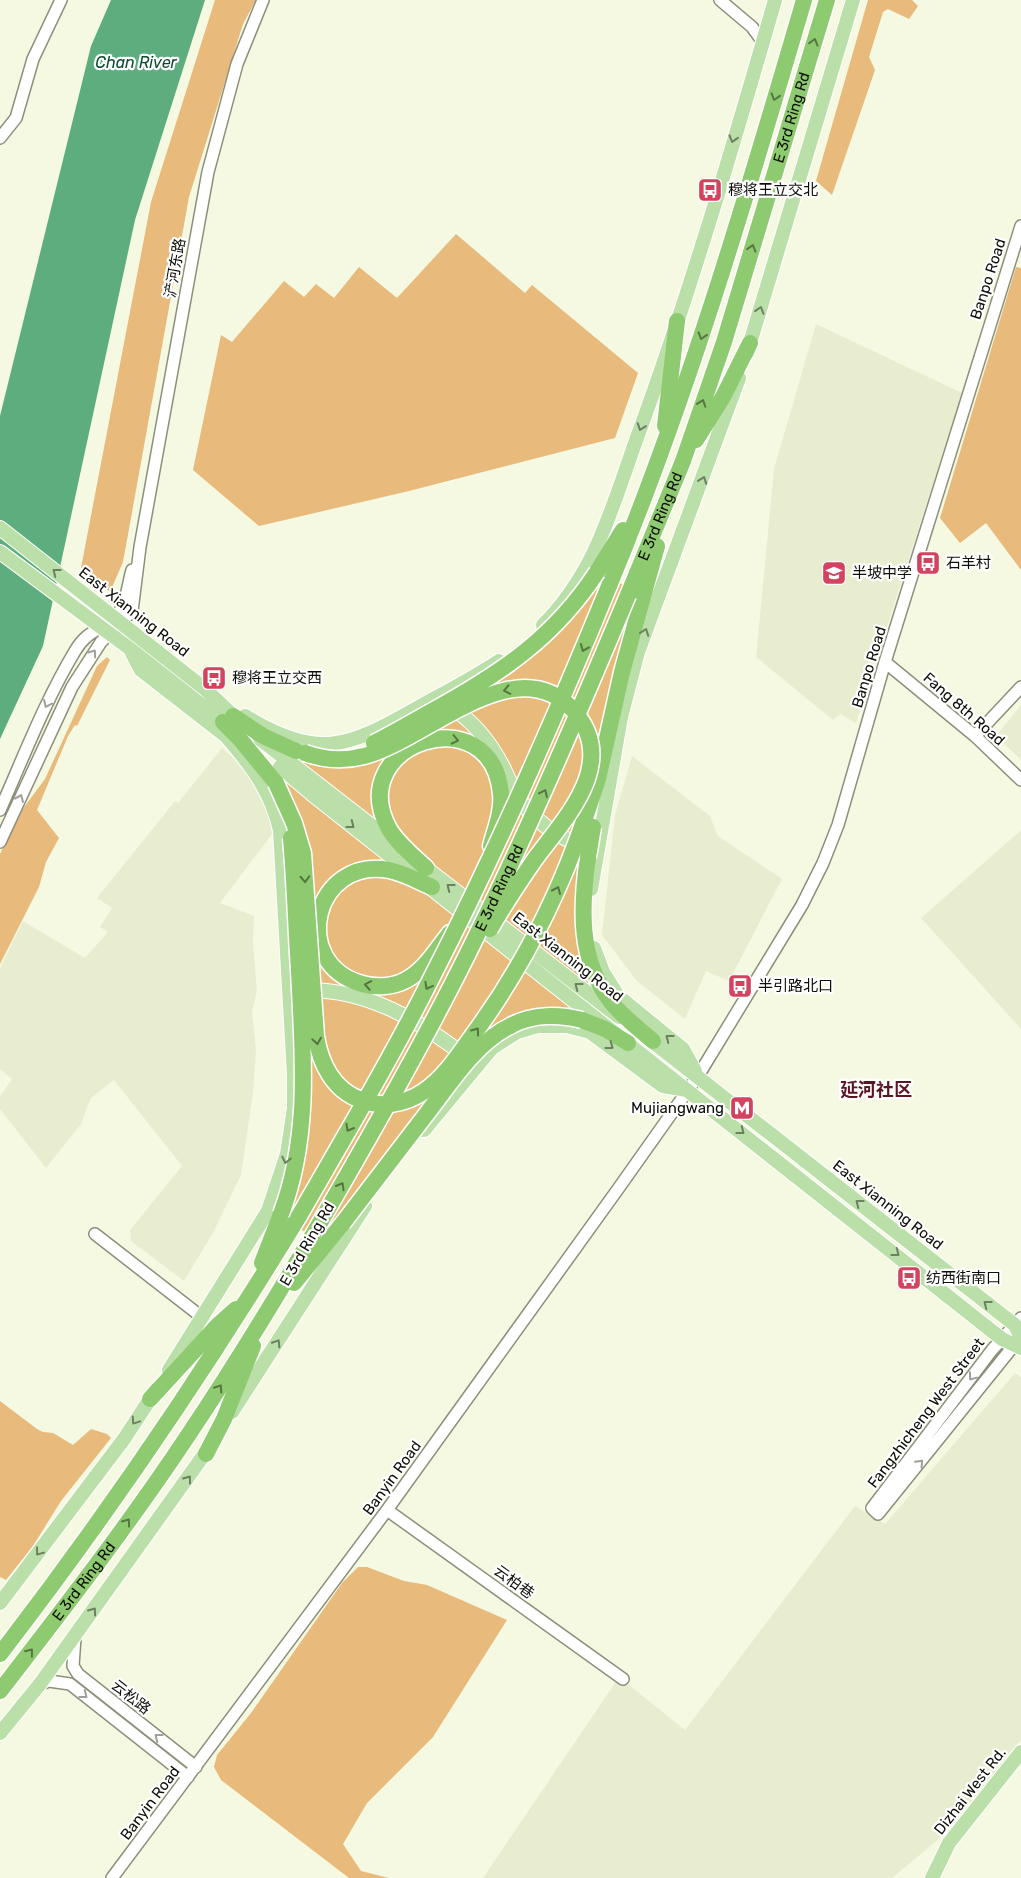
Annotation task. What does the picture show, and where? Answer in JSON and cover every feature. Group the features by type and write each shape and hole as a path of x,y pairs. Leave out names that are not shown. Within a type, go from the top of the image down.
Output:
{"highway":[{"name":"E 3rd Ring Rd","path":"0,1654 142,1461 250,1297 299,1216 401,1035 460,922 565,695 650,482 702,337 804,0"},
{"name":"E 3rd Ring Rd","path":"0,1691 62,1610 188,1436 261,1323 411,1062 451,987 557,764 683,461 724,342 827,0"},
{"path":"664,444 668,389 677,321"},
{"path":"683,461 723,397 750,343"},
{"path":"300,752 340,753 372,744 490,678 518,659 552,629 598,572 650,482"},
{"path":"227,724 272,777 290,811 303,853 316,1036 320,1055 328,1073 354,1097 376,1104 398,1103 423,1092 438,1079 464,1048 501,994 535,935 588,825 629,646 670,493"},
{"path":"227,724 263,736 300,752 339,759 377,752 400,742 480,698 510,688 535,689 548,693 569,706 582,722 588,739 591,759 588,779 580,797 519,883 451,987"},
{"path":"426,868 390,830 382,809 382,791 387,773 395,760 405,750 417,743 432,738 448,738 475,747 493,766 501,792 500,809 486,868"},
{"path":"150,1399 218,1325 250,1297 281,1214 298,1155 304,1094 291,840 286,814 272,777"},
{"path":"588,825 593,852 583,924 592,967 610,1000 653,1041"},
{"path":"432,887 393,871 369,869 354,873 336,884 324,901 318,922 320,944 327,960 340,973 354,982 373,986 387,986 405,980 422,967 460,922"},
{"path":"206,1454 246,1368 261,1323 462,1069 490,1039 513,1024 531,1018 560,1016 582,1020 605,1029 628,1043"}],"main road":[{"path":"214,696 282,736 299,742 319,745 340,744 360,739 489,668 515,649 550,618 580,580 606,524 662,370 775,0"},
{"path":"698,1076 683,1049 621,1000 603,972 593,944 589,911 593,852 621,717 638,652 712,456 750,343 853,0"},
{"name":"East Xianning Road","path":"0,528 214,696 227,724 426,868 604,1006 653,1041 1017,1338"},
{"name":"East Xianning Road","path":"0,552 130,648 313,795 688,1090 1017,1338"},
{"path":"436,698 463,715 477,729 494,752 516,795 532,813 564,838 593,852"},
{"path":"0,1604 124,1439 203,1318 268,1212 285,1163 294,1098 281,845 278,821 260,778 227,724"},
{"path":"257,758 313,795"},
{"path":"289,990 334,990 383,1004 425,1027 476,1064"},
{"path":"0,1733 40,1684 206,1454 363,1209 476,1064 497,1044 517,1032 538,1026 567,1026 596,1036 663,1086 688,1090"},
{"name":"Dizhai West Rd.","path":"932,1878 949,1843 1021,1752"},
{"name":"Dizhai West Rd.","path":"941,1878 954,1849 1021,1766"}],"street":[{"path":"0,138 16,118 33,59 61,0"},
{"name":"浐河东路","path":"104,630 133,608 140,547 208,172 237,64 263,0"},
{"path":"720,0 752,28 763,42"},
{"path":"0,126 16,118"},
{"name":"Banpo Road","path":"688,1090 802,905 823,863 838,825 885,662 1021,226"},
{"path":"0,810 48,702 68,664 86,636 104,630"},
{"path":"0,842 65,699 104,630"},
{"name":"Fang 8th Road","path":"885,662 975,736 1021,780"},
{"path":"975,736 1021,687"},
{"name":"Banyin Road","path":"112,1878 388,1510 688,1090"},
{"path":"95,1234 203,1318"},
{"name":"Fangzhicheng West Street","path":"1017,1338 878,1514 872,1508 1017,1338"},
{"name":"云柏巷","path":"388,1510 623,1679"},
{"name":"云松路","path":"74,1637 72,1660 78,1674 196,1767"},
{"name":"云松路","path":"40,1684 49,1681 70,1684 188,1777"}],"shaded area":[{"path":"215,0 256,0 243,24 189,197 123,562 110,592 81,568 151,202"},
{"path":"868,0 912,0 918,6 909,19 888,9 883,12 869,57 875,70 832,195 816,181"},
{"path":"456,234 525,293 532,285 638,373 615,438 409,491 259,526 193,470 221,335 232,342 284,281 304,297 316,284 334,298 359,267 397,298"},
{"path":"1016,267 1021,268 1021,570 986,523 960,543 940,518"},
{"name":"半坡中学","path":"816,324 962,393 856,723 840,714 833,720 756,657 774,469"},
{"path":"605,577 639,591 625,639 581,888 601,995 586,1017 520,1018 322,1244 285,1218 300,896 277,772 291,757 314,764 333,765 488,689 514,672 562,629"},
{"path":"107,657 110,660 77,726 75,725 68,736 37,810 59,838 46,862 39,887 0,964 0,854 16,818 45,779 97,666"},
{"path":"1021,705 1021,760 996,736"},
{"path":"222,748 240,764 256,785 268,811 272,834 220,903 254,916 253,941 257,991 252,1011 256,1050 253,1093 241,1175 214,1231 184,1281 131,1241 130,1230 182,1166 114,1080 91,1098 81,1124 46,1168 0,1109 0,1096 12,1079 0,1069 0,968 23,921 85,958 108,932 100,927 112,908 97,898 175,801 178,803"},
{"path":"632,756 710,816 718,836 782,879 729,981 706,971 685,1019 637,981 602,935 615,815"},
{"path":"1021,830 1021,1029 921,918"},
{"path":"1015,1373 1021,1377 1021,1740 946,1833 892,1878 483,1878 619,1677 685,1730 855,1506 885,1524"},
{"path":"0,1401 37,1429 53,1433 73,1445 91,1429 107,1434 111,1438 61,1501 33,1546 6,1580 0,1577"},
{"path":"358,1567 367,1567 404,1581 427,1585 507,1620 433,1737 367,1803 343,1844 361,1871 389,1878 349,1878 221,1780 214,1767 217,1755 251,1713 342,1583"}],"water":[{"name":"Chan River","path":"111,0 205,0 135,220 43,646 0,739 0,416 91,46"}],"place":[{"name":"穆将王立交北","path":"710,190"},
{"name":"石羊村","path":"928,563"},
{"name":"半坡中学","path":"834,573"},
{"name":"穆将王立交西","path":"214,678"},
{"name":"半引路北口","path":"740,986"},
{"name":"Mujiangwang","path":"742,1108"},
{"name":"纺西街南口","path":"909,1278"}],"district":[{"name":"延河社区","path":"876,1090"}]}
